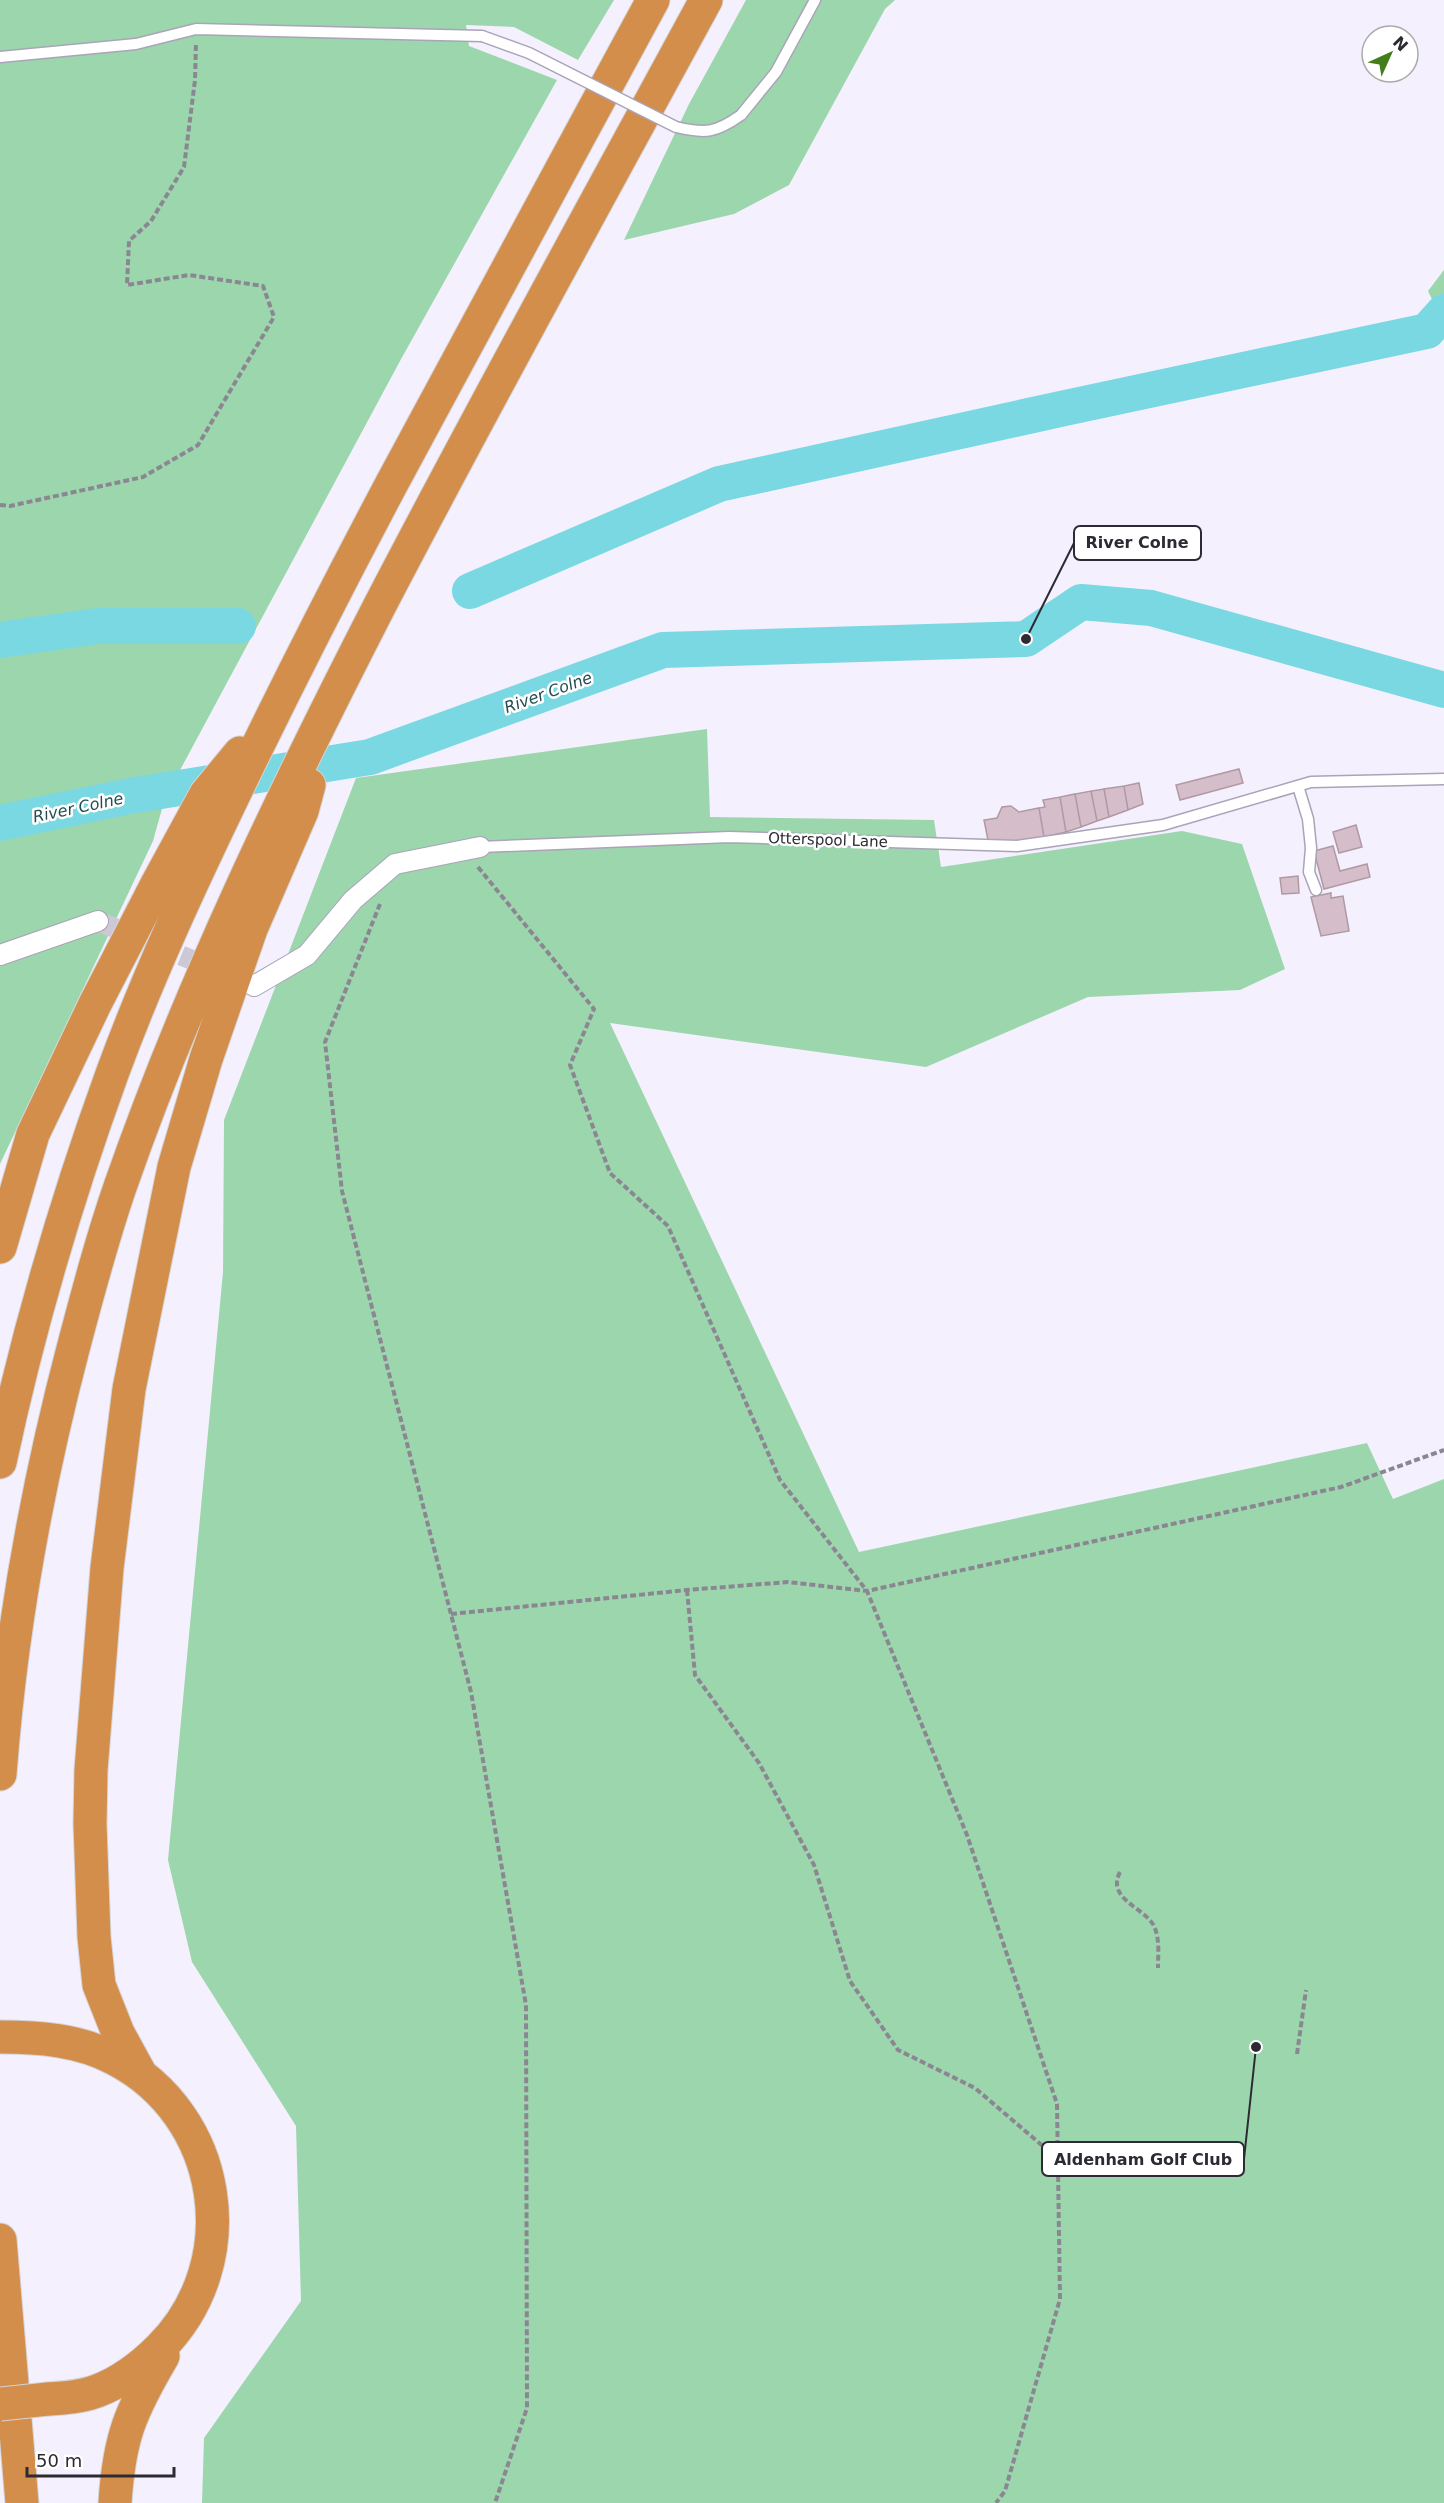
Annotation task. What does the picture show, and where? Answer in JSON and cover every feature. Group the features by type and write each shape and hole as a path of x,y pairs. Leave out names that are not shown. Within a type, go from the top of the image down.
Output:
{"highway":[{"path":"0,1462 18,1377 47,1268 83,1156 113,1071 147,988 220,824 350,563 653,0"},
{"path":"141,2074 118,2033 99,1985 94,1937 90,1824 107,1568 129,1389 174,1167 206,1059 289,814 333,697 451,469 706,0"},
{"path":"0,1247 33,1134 119,954 206,794 277,707"},
{"path":"0,1774 19,1612 39,1493 61,1394 118,1191 170,1051 229,912 289,814"},
{"path":"12,2037 64,2042 87,2048 114,2058 141,2074 169,2102 186,2124 206,2169 212,2193 214,2220 212,2248 195,2300 141,2394 126,2426 117,2463 115,2503"},
{"path":"0,2240 22,2503"},
{"path":"0,2404 75,2397 96,2392 113,2384 148,2360 168,2340 184,2319"}],"street":[{"name":"Otterspool Lane","path":"254,986 307,955 353,900 396,864 472,848"},
{"path":"0,955 98,921"}],"lane":[{"path":"0,57 136,44 196,29 482,36 529,53 676,127 694,132 722,129 741,115 776,72 816,0"},
{"name":"Otterspool Lane","path":"472,848 729,837 1017,846 1163,825 1311,782 1444,779"},
{"path":"1298,786 1308,819 1311,848 1309,872 1316,890"}],"path":[{"path":"0,505 10,506 143,477 198,445 274,317 263,286 189,275 127,285 129,241 151,221 184,167 195,80 196,29"},
{"path":"472,848 594,1009 570,1065 610,1173 668,1226 780,1480 867,1591 967,1835 1057,2104 1060,2299 1005,2491 996,2503"},
{"path":"396,864 325,1042 342,1191 471,1692 526,2005 527,2408 495,2503"},
{"path":"451,1614 788,1582 867,1591 1341,1487 1444,1450"},
{"path":"687,1590 695,1675 759,1763 814,1865 850,1981 898,2050 975,2088 1058,2160"},
{"path":"1120,1872 1117,1885 1120,1894 1152,1923 1157,1935 1158,1968"},
{"path":"1297,2054 1306,1990"}],"green space":[{"path":"0,0 614,0 578,60 514,27 466,25 469,46 557,80 400,361 165,798 153,841 0,1164"},
{"path":"746,0 895,0 885,9 789,185 734,214 624,240 689,104"},
{"path":"1444,270 1444,324 1428,291"},
{"path":"707,729 710,817 934,820 941,867 1182,831 1242,844 1285,969 1240,990 1088,997 926,1067 610,1023 859,1552 1367,1443 1393,1499 1444,1479 1444,2503 202,2503 204,2438 301,2301 296,2126 192,1962 168,1860 223,1272 224,1120 356,778"}],"building":[{"path":"1239,769 1243,783 1180,800 1176,785"},
{"path":"1139,783 1143,804 1128,810 1124,786"},
{"path":"1124,786 1128,810 1109,817 1104,789"},
{"path":"1104,789 1109,817 1097,821 1091,791"},
{"path":"1091,791 1097,821 1081,827 1075,794"},
{"path":"1075,794 1081,827 1066,832 1060,797"},
{"path":"1060,797 1066,832 1044,837 1039,808 1045,807 1043,800"},
{"path":"1011,806 1019,812 1039,808 1044,837 989,845 984,820 997,818 1002,807"},
{"path":"1356,825 1362,847 1339,853 1333,832"},
{"path":"1333,846 1340,871 1367,864 1370,877 1324,889 1314,851"},
{"path":"1298,876 1299,893 1282,894 1280,878"},
{"path":"1331,893 1331,898 1343,896 1349,931 1321,936 1311,897"}],"waterway":[{"path":"470,591 719,484 1427,331 1444,312"},
{"name":"River Colne","path":"0,823 130,796 370,757 663,650 1026,639 1081,602 1151,608 1444,690"},
{"path":"0,640 98,626 238,626"}],"tunnel":[{"path":"98,921 214,969"}],"place":[{"name":"River Colne","path":"1026,639"},
{"name":"Aldenham Golf Club","path":"1256,2047"}]}
